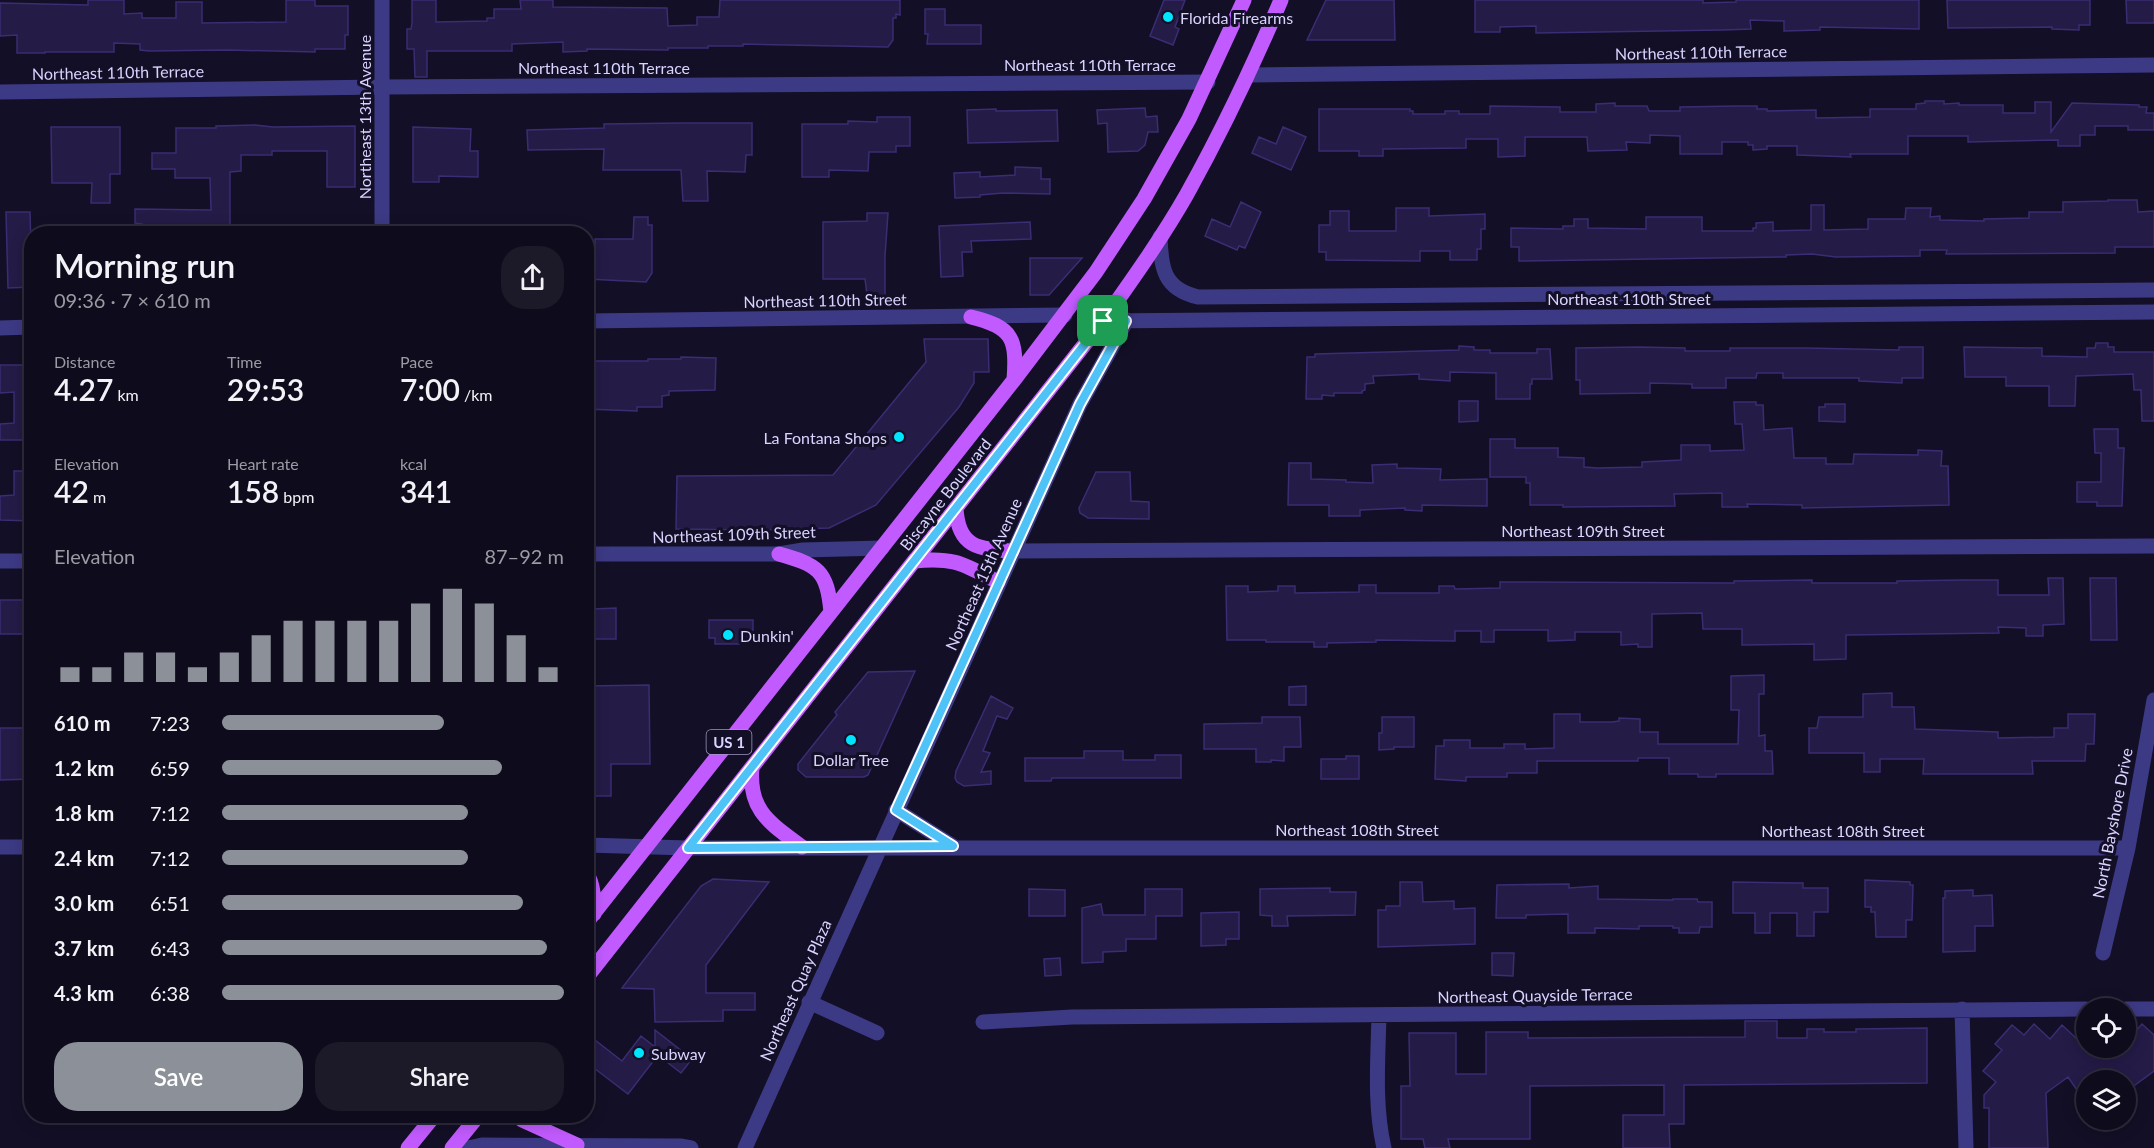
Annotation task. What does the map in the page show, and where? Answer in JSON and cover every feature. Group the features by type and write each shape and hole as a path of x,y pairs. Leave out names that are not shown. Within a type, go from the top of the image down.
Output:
{"main road":[{"name":"Biscayne Boulevard","path":"594,913 1065,315 1096,272 1140,206 1208,82 1244,0"},
{"name":"Biscayne Boulevard","path":"594,968 1103,321 1160,237 1201,168 1249,75 1281,0"},
{"path":"971,317 994,322 1007,334 1014,346 1014,380"},
{"path":"956,508 960,532 977,548 1012,551"},
{"path":"779,554 802,560 817,570 824,578 831,612"},
{"path":"914,561 946,559 963,563 999,582"},
{"path":"752,766 752,791 758,808 769,823 802,847"},
{"path":"408,1148 428,1123"},
{"path":"452,1148 472,1123"},
{"path":"529,1123 577,1145"}],"street":[{"name":"Northeast 13th Avenue","path":"382,0 382,226"},
{"name":"Northeast 110th Terrace","path":"1249,75 2154,65"},
{"name":"Northeast 110th Terrace","path":"0,92 382,87 1208,82"},
{"name":"Northeast 110th Street","path":"1160,237 1164,268 1170,283 1181,293 1198,297 2154,290"},
{"name":"Northeast 110th Street","path":"1103,321 2154,312"},
{"name":"Northeast 110th Street","path":"594,321 1065,315"},
{"name":"Northeast 15th Avenue","path":"879,846 1080,404 1126,321"},
{"path":"0,328 24,327"},
{"name":"Northeast 109th Street","path":"1012,551 2154,546"},
{"name":"Northeast 109th Street","path":"594,554 779,554 803,550 882,548"},
{"path":"0,561 24,561"},
{"name":"North Bayshore Drive","path":"2103,953 2128,848 2154,700"},
{"path":"896,810 953,846"},
{"name":"Northeast 108th Street","path":"594,845 688,848 879,846 2128,848"},
{"name":"Northeast Quay Plaza","path":"745,1148 879,846"},
{"path":"0,847 24,847"},
{"path":"809,1002 877,1033"},
{"path":"1962,1009 1966,1148"},
{"name":"Northeast Quayside Terrace","path":"983,1022 1072,1017 2076,1009"},
{"path":"2136,1009 2154,1009"},
{"path":"1379,1015 1378,1101 1384,1148"},
{"path":"468,1148 482,1145 680,1146 691,1148"}],"building":[{"path":"88,0 124,0 124,14 142,13 142,18 176,18 176,2 202,2 202,23 286,22 286,0 315,0 315,6 348,6 348,35 345,35 345,49 315,49 315,52 149,51 140,50 140,44 114,43 114,52 45,53 17,53 17,35 0,36 0,3 88,5"},
{"path":"412,0 436,0 436,22 487,21 487,18 494,18 494,9 521,9 520,0 553,0 553,7 667,8 668,26 697,25 697,17 719,17 720,0 900,0 900,15 896,14 896,18 893,18 893,40 888,47 743,44 743,46 708,46 708,48 668,48 668,50 587,49 587,51 563,52 563,42 512,44 512,51 427,51 427,77 415,77 414,49 407,49 407,29 411,29 412,23"},
{"name":"Florida Firearms","path":"1164,0 1185,0 1175,27 1179,29 1173,45 1150,36"},
{"path":"1326,0 1394,0 1395,40 1307,40"},
{"path":"1475,0 1703,0 1703,3 1736,2 1736,0 1919,0 1919,29 1820,27 1820,30 1784,31 1784,21 1750,20 1751,29 1536,33 1536,26 1500,27 1500,32 1475,32"},
{"path":"1947,0 2090,0 2090,25 2079,25 2079,30 2052,29 2052,27 1948,28"},
{"path":"2126,0 2154,0 2154,23 2127,23"},
{"path":"925,9 945,9 945,25 981,25 981,44 927,44"},
{"path":"1925,101 1944,101 1944,104 1959,103 1959,105 2003,105 2003,113 2035,113 2035,102 2051,102 2051,132 2072,103 2139,105 2139,107 2147,107 2146,113 2154,113 2154,130 2128,130 2128,126 2095,126 2095,135 2080,135 2080,146 2058,146 2058,140 1968,142 1968,136 1908,136 1908,154 1850,154 1851,157 1797,155 1797,146 1767,146 1767,149 1753,150 1753,145 1748,145 1748,142 1722,142 1722,154 1680,154 1680,136 1650,135 1650,143 1626,142 1627,150 1588,151 1587,137 1525,137 1525,156 1498,157 1498,139 1466,139 1466,148 1383,149 1383,156 1359,156 1359,151 1319,151 1319,109 1410,109 1413,114 1445,114 1445,111 1459,111 1459,114 1490,114 1490,106 1560,107 1560,112 1596,112 1596,104 1615,103 1615,106 1647,106 1649,111 1680,111 1680,107 1737,106 1757,106 1757,109 1767,109 1767,111 1816,110 1816,118 1870,117 1870,109 1916,109 1916,104 1925,103"},
{"path":"1145,108 1146,117 1157,116 1158,132 1148,132 1145,145 1138,151 1108,152 1107,123 1098,124 1097,110"},
{"path":"996,109 996,111 1057,110 1058,141 968,143 967,110"},
{"path":"877,117 910,117 910,146 896,146 896,152 869,152 868,171 829,170 829,177 802,177 802,124 877,122"},
{"path":"752,123 752,155 746,155 745,172 707,171 708,201 683,201 681,170 603,170 604,149 528,150 527,130 604,128 604,124"},
{"path":"216,126 355,126 355,187 327,187 327,151 272,151 272,155 241,155 241,171 230,172 230,226 141,226 142,224 135,223 135,209 211,210 210,178 175,178 175,169 152,169 152,153 176,153 176,128 216,128"},
{"path":"51,127 120,127 120,174 110,174 110,203 91,203 92,183 52,183"},
{"path":"413,127 471,129 470,151 478,151 478,177 439,176 439,182 413,182"},
{"path":"1283,127 1306,137 1291,170 1252,153 1259,137 1276,144"},
{"path":"1015,167 1041,168 1041,179 1050,179 1050,194 1003,193 955,198 954,173 980,172 980,177 1015,175"},
{"path":"2137,200 2138,212 2154,211 2154,247 2115,247 2115,253 1946,254 1947,250 1920,250 1920,256 1836,257 1812,254 1786,255 1786,257 1519,261 1519,247 1511,247 1511,228 1563,229 1563,226 1574,226 1574,219 1588,219 1588,228 1646,229 1646,217 1702,217 1702,231 1753,231 1756,223 1773,222 1773,231 1811,230 1811,205 1824,205 1824,230 1868,229 1868,219 1905,219 1906,208 1931,208 1930,217 1940,216 1940,220 1984,221 1984,219 2029,218 2029,212 2063,212 2063,202"},
{"path":"1241,202 1261,212 1245,248 1239,246 1237,250 1205,236 1212,219 1230,227"},
{"path":"1396,208 1429,208 1429,216 1485,214 1485,229 1481,229 1481,249 1477,249 1477,260 1450,260 1450,251 1420,251 1420,261 1326,260 1326,252 1319,252 1319,225 1330,225 1330,211 1349,211 1349,231 1396,231"},
{"path":"6,212 30,212 30,226 24,226 24,287 8,288"},
{"path":"867,213 888,213 885,295 867,295 865,279 823,279 823,222 867,221"},
{"path":"634,217 648,217 648,225 652,225 652,273 646,282 594,279 595,239 633,239"},
{"path":"1030,222 1031,239 971,241 972,252 962,252 963,276 941,277 939,226"},
{"path":"1030,258 1082,258 1049,295 1030,295"},
{"name":"La Fontana Shops","path":"924,339 988,339 989,372 974,372 974,383 959,407 876,505 829,528 676,529 677,476 833,475 926,362"},
{"path":"2096,343 2108,343 2108,347 2114,347 2114,352 2154,352 2154,421 2142,421 2141,390 2134,390 2133,374 2076,376 2075,406 2049,406 2049,386 2006,386 2006,377 1965,377 1964,347 2042,348 2042,356 2087,357 2087,348 2095,348"},
{"path":"1459,346 1474,347 1474,350 1490,350 1490,353 1537,353 1537,349 1550,349 1552,379 1532,379 1530,399 1496,399 1496,373 1450,372 1450,381 1419,379 1419,374 1373,376 1374,383 1365,384 1365,390 1362,393 1334,393 1334,396 1322,395 1322,399 1306,399 1307,357 1315,357 1315,354 1459,350"},
{"path":"1899,347 1923,347 1923,378 1902,378 1902,383 1859,381 1859,378 1783,378 1783,373 1757,373 1756,378 1726,378 1726,388 1692,388 1692,384 1650,383 1650,393 1580,394 1580,380 1576,380 1576,348 1685,348 1685,351 1730,351 1730,348 1899,350"},
{"path":"681,357 716,358 715,390 669,391 669,395 662,396 662,407 637,407 637,411 594,409 594,361 681,359"},
{"path":"0,365 24,365 24,440 0,440 0,424 14,423 14,392 0,393"},
{"path":"1459,401 1478,401 1478,421 1459,422"},
{"path":"1734,402 1756,402 1756,405 1763,405 1764,430 1792,428 1794,458 1826,458 1826,464 1853,464 1854,454 1918,455 1918,450 1942,451 1941,466 1948,466 1949,505 1802,508 1802,505 1747,504 1748,507 1722,507 1722,493 1674,494 1675,506 1530,505 1530,483 1526,483 1526,477 1490,477 1490,439 1515,439 1515,448 1558,448 1558,457 1584,458 1584,467 1597,468 1642,467 1642,462 1681,460 1681,445 1710,445 1710,451 1744,450 1742,424 1735,424"},
{"path":"1825,404 1845,404 1845,422 1819,421 1819,407 1825,407"},
{"path":"2094,429 2118,429 2118,448 2124,448 2122,506 2097,506 2097,502 2077,502 2077,482 2101,482 2101,453 2095,453"},
{"path":"1289,463 1311,463 1311,479 1346,480 1346,482 1373,483 1372,465 1397,464 1397,468 1441,469 1440,480 1487,479 1487,506 1422,505 1422,511 1405,510 1405,508 1360,510 1360,516 1329,516 1329,505 1288,505"},
{"path":"14,471 24,471 24,521 0,520 0,496 14,495"},
{"path":"1096,472 1130,472 1131,501 1149,502 1149,519 1088,518 1080,513 1079,508"},
{"path":"2048,578 2063,578 2064,624 2043,625 2043,636 2026,636 2026,628 1998,627 1999,633 1846,635 1846,659 1814,660 1814,644 1742,645 1742,629 1703,629 1702,613 1652,614 1652,647 1638,647 1638,644 1621,645 1621,632 1575,632 1575,640 1548,641 1548,630 1494,630 1494,642 1481,642 1481,631 1455,631 1455,641 1376,640 1376,642 1327,643 1327,647 1314,647 1314,642 1227,640 1226,586 1248,586 1248,592 1278,591 1278,586 1295,586 1295,593 1359,592 1359,585 1376,585 1376,593 1439,593 1439,586 1454,586 1455,589 1500,588 1500,582 1734,583 1734,581 1812,580 1812,583 1897,583 1897,581 1998,580 1998,595 2049,595"},
{"path":"2090,578 2116,578 2117,640 2091,640"},
{"path":"0,600 24,600 24,634 0,634"},
{"path":"616,608 616,639 594,639 594,609"},
{"path":"709,620 753,620 753,642 715,644 715,638 709,638"},
{"name":"Dollar Tree","path":"915,671 868,775 864,777 806,777 798,770 798,764 837,715 835,712 868,672"},
{"path":"1764,675 1764,694 1759,694 1759,736 1765,735 1765,751 1772,751 1773,774 1716,774 1716,777 1698,777 1698,774 1669,774 1669,758 1638,758 1638,761 1537,761 1537,773 1507,773 1507,777 1466,777 1466,781 1435,779 1436,746 1444,746 1444,740 1470,740 1470,748 1504,748 1504,744 1525,744 1525,749 1554,748 1554,714 1580,714 1580,722 1612,722 1619,721 1619,718 1640,719 1640,732 1658,732 1658,744 1738,744 1739,710 1731,710 1731,676"},
{"path":"649,685 650,764 611,764 611,796 594,796 594,686"},
{"path":"1306,686 1306,705 1289,705 1289,687"},
{"path":"1892,693 1892,707 1914,707 1915,729 1998,732 1998,738 2054,737 2054,728 2068,728 2068,714 2095,714 2094,744 2086,744 2085,761 2032,761 2033,774 1923,774 1924,759 1880,759 1880,772 1864,772 1864,753 1809,753 1809,728 1817,728 1819,717 1863,717 1863,694"},
{"path":"991,696 1013,708 1007,719 997,716 983,751 990,753 981,772 991,771 991,784 964,786 957,782 956,771"},
{"path":"1262,717 1300,717 1301,747 1284,747 1284,761 1271,760 1271,762 1256,762 1256,749 1204,749 1204,724 1262,723"},
{"path":"1382,717 1414,717 1414,747 1379,750"},
{"path":"0,728 24,728 24,779 0,780"},
{"path":"1084,751 1123,751 1123,760 1155,760 1155,755 1181,755 1181,778 1052,778 1051,781 1025,781 1025,758 1084,758"},
{"path":"1346,756 1359,756 1359,779 1321,779 1321,759 1346,759"},
{"path":"713,879 769,882 706,965 706,993 755,993 755,1010 723,1010 723,1021 655,1022 654,989 622,988 701,886"},
{"path":"1865,880 1910,882 1910,885 1913,885 1912,920 1906,920 1906,937 1876,937 1875,912 1871,912 1871,907 1865,907"},
{"path":"1400,882 1422,882 1423,902 1454,901 1454,909 1475,908 1475,944 1378,947 1378,910 1386,910 1386,906 1400,906"},
{"path":"1733,882 1803,883 1803,888 1828,888 1828,912 1814,912 1814,936 1797,936 1797,913 1770,913 1770,933 1755,933 1755,913 1733,913"},
{"path":"1569,884 1569,888 1598,886 1598,899 1697,899 1698,902 1712,902 1712,927 1700,927 1699,933 1679,933 1679,928 1673,928 1673,926 1639,926 1639,929 1595,928 1595,933 1568,933 1568,914 1496,918 1497,885"},
{"path":"1330,888 1330,892 1356,892 1355,915 1287,916 1288,926 1272,926 1272,916 1260,915 1260,889"},
{"path":"1029,889 1065,890 1065,916 1029,916"},
{"path":"1145,889 1182,889 1182,916 1156,916 1156,939 1126,939 1126,951 1103,952 1103,962 1082,963 1082,908 1101,904 1103,915 1145,915"},
{"path":"1973,890 1973,896 1992,895 1993,926 1975,926 1975,951 1943,952 1945,891"},
{"path":"1239,912 1239,939 1226,939 1226,945 1201,946 1201,913"},
{"path":"1492,953 1514,953 1513,976 1492,975"},
{"path":"1060,958 1061,975 1045,976 1044,959"},
{"path":"1745,1021 1777,1021 1777,1038 1807,1038 1807,1029 1824,1029 1824,1032 1856,1032 1856,1029 1927,1028 1927,1083 1684,1085 1684,1124 1669,1124 1670,1148 1623,1148 1623,1115 1664,1115 1664,1085 1530,1086 1530,1139 1448,1139 1450,1148 1425,1148 1423,1139 1401,1139 1401,1086 1410,1086 1409,1033 1456,1033 1456,1074 1486,1074 1486,1032 1528,1032 1528,1038 1745,1037"},
{"path":"2034,1024 2050,1039 2062,1025 2076,1038 2076,1058 2136,1058 2136,1031 2142,1024 2154,1035 2154,1071 2136,1084 2136,1070 2076,1070 2076,1089 2068,1077 2046,1093 2048,1148 1989,1148 1989,1108 1984,1108 1984,1095 1996,1082 1983,1071 2002,1050 1995,1044 2012,1025 2024,1035"},
{"path":"655,1030 692,1059 681,1073 658,1055 628,1094 594,1068 594,1039 622,1061 641,1036 655,1047"}],"place":[{"name":"Florida Firearms","path":"1168,17"},
{"name":"La Fontana Shops","path":"899,437"},
{"name":"Dunkin'","path":"728,635"},
{"name":"Dollar Tree","path":"851,740"},
{"name":"Subway","path":"639,1053"}],"route":[{"path":"1103,321 1126,321 1080,404 896,810 953,846 688,848 914,561 1103,321"}]}
